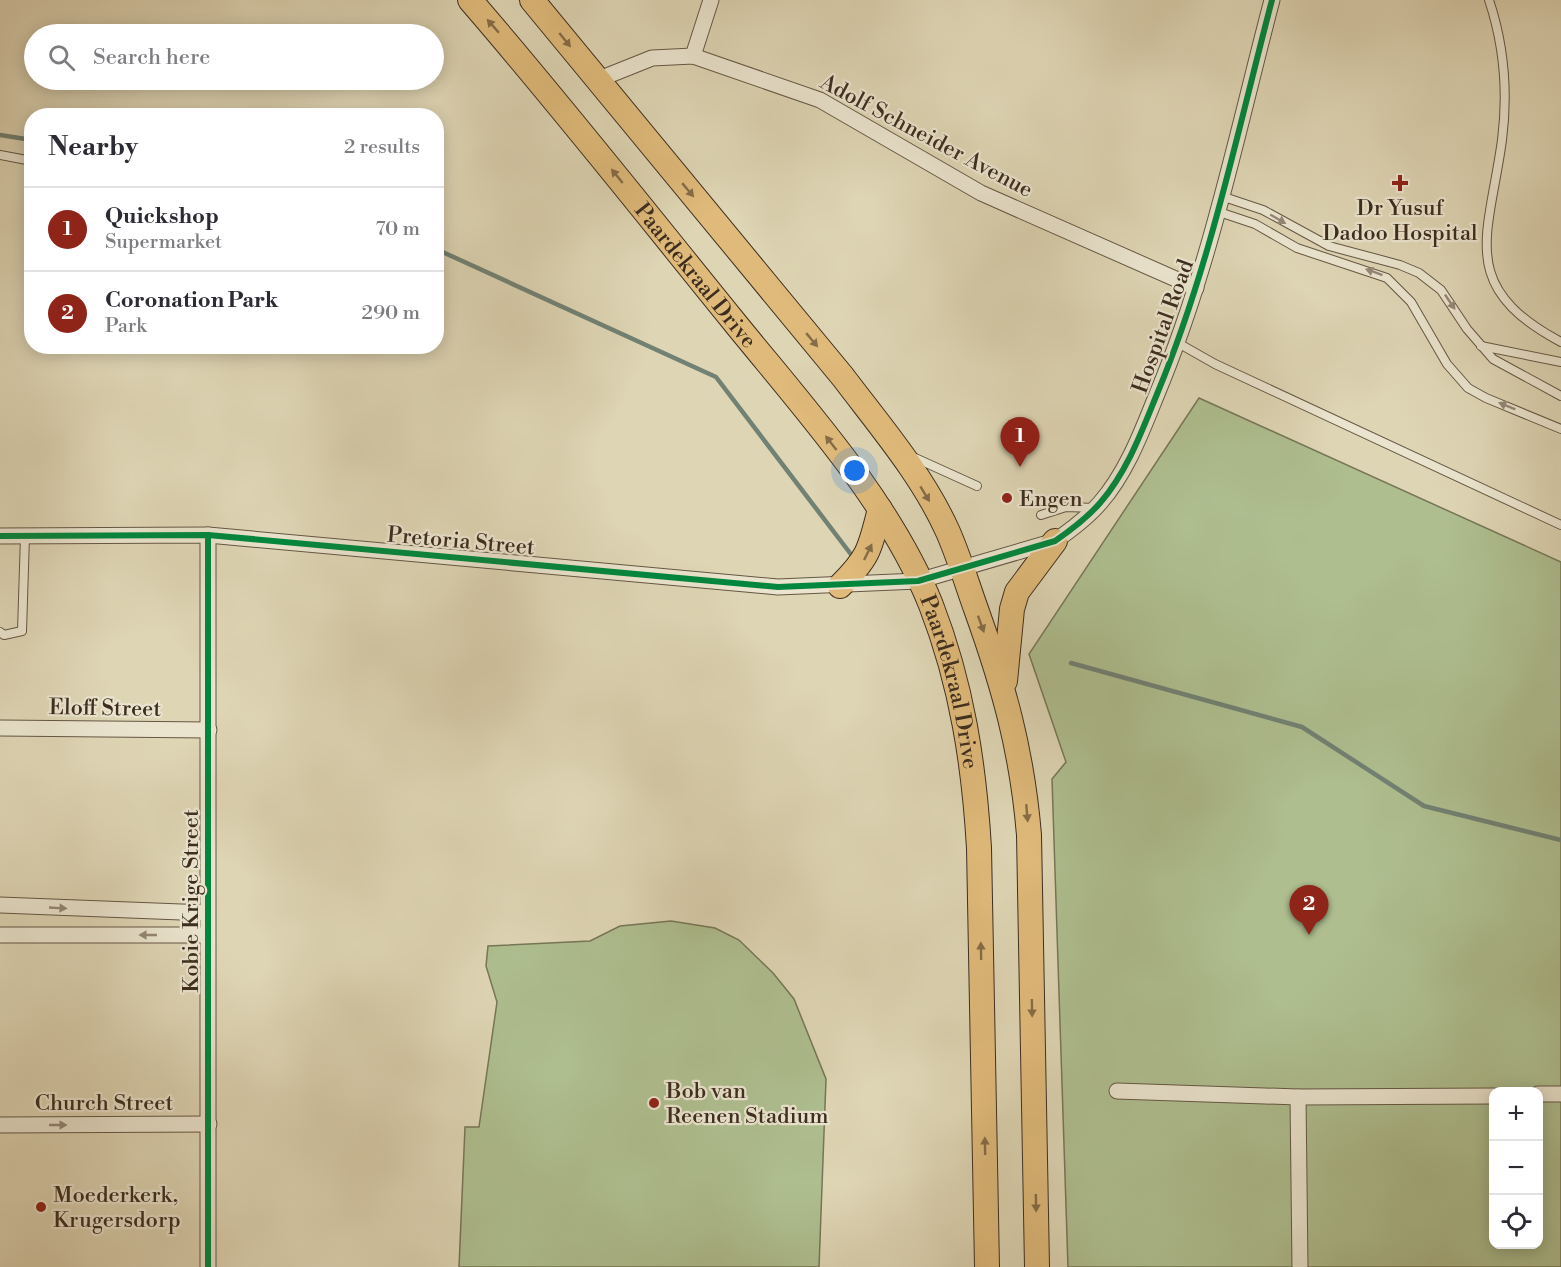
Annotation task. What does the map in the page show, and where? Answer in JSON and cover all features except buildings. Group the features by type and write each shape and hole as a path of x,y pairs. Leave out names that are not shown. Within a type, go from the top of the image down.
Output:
{"main road":[{"name":"Paardekraal Drive","path":"470,0 556,100 833,444 880,509 930,603 960,694 975,780 979,848 987,1267"},
{"name":"Paardekraal Drive","path":"532,0 843,378 897,450 948,531 1004,688 1021,765 1029,835 1037,1267"},
{"path":"840,586 855,571 872,547 880,509"},
{"path":"1004,688 1012,609 1017,592 1055,542"}],"street":[{"path":"693,56 711,0"},
{"name":"Hospital Road","path":"918,581 1055,542 1095,508 1127,463 1178,343 1196,288 1224,197 1272,0"},
{"name":"Adolf Schneider Avenue","path":"597,80 652,58 693,56 820,100 981,194 1196,288"},
{"name":"Pretoria Street","path":"0,536 208,535 778,587 918,581"},
{"name":"Kobie Krige Street","path":"208,535 209,730 206,935 209,1124 208,1267"},
{"name":"Eloff Street","path":"0,728 209,730"},
{"path":"0,906 207,913"},
{"path":"0,935 206,935"},
{"path":"1117,1092 1298,1097 1489,1096"},
{"path":"1543,1094 1561,1094"},
{"path":"1298,1097 1300,1267"},
{"name":"Church Street","path":"0,1125 209,1124"}],"lane":[{"path":"1489,0 1501,54 1505,97 1502,140 1489,202 1486,237 1490,270 1500,296 1515,313 1561,342"},
{"path":"0,155 24,160"},
{"path":"1224,197 1263,210 1329,246 1400,265 1419,273 1441,290 1479,345 1493,359 1561,396"},
{"path":"1219,212 1256,224 1297,248 1387,278 1411,302 1447,364 1463,383 1486,398 1561,429"},
{"path":"1178,343 1215,364 1561,525"},
{"path":"1479,345 1561,362"},
{"path":"897,450 952,472 977,486"},
{"path":"1041,515 1066,507 1095,508"},
{"path":"0,632 16,634 22,631 25,536"}],"green space":[{"path":"1199,398 1561,562 1561,1267 1068,1267 1052,779 1066,762 1029,654"},
{"name":"Bob van Reenen Stadium","path":"671,921 715,928 739,940 773,973 794,999 826,1079 819,1267 459,1267 465,1127 479,1127 497,1002 486,966 488,946 590,941 620,926"}],"waterway":[{"path":"0,135 24,139"},
{"path":"444,253 716,377 853,557"},
{"path":"1071,663 1302,727 1424,806 1561,840"}],"cycle path":[{"path":"0,536 208,535 778,587 918,581 1055,541 1090,514 1110,491 1133,451 1146,422 1176,346 1207,249 1272,0"},
{"path":"208,535 208,1267"}],"place":[{"name":"Dr Yusuf Dadoo Hospital","path":"1400,183"},
{"name":"Quickshop","path":"1020,467"},
{"name":"Engen","path":"1007,498"},
{"name":"Coronation Park","path":"1309,935"},
{"name":"Bob van Reenen Stadium","path":"654,1103"},
{"name":"Moederkerk, Krugersdorp","path":"41,1207"}]}
